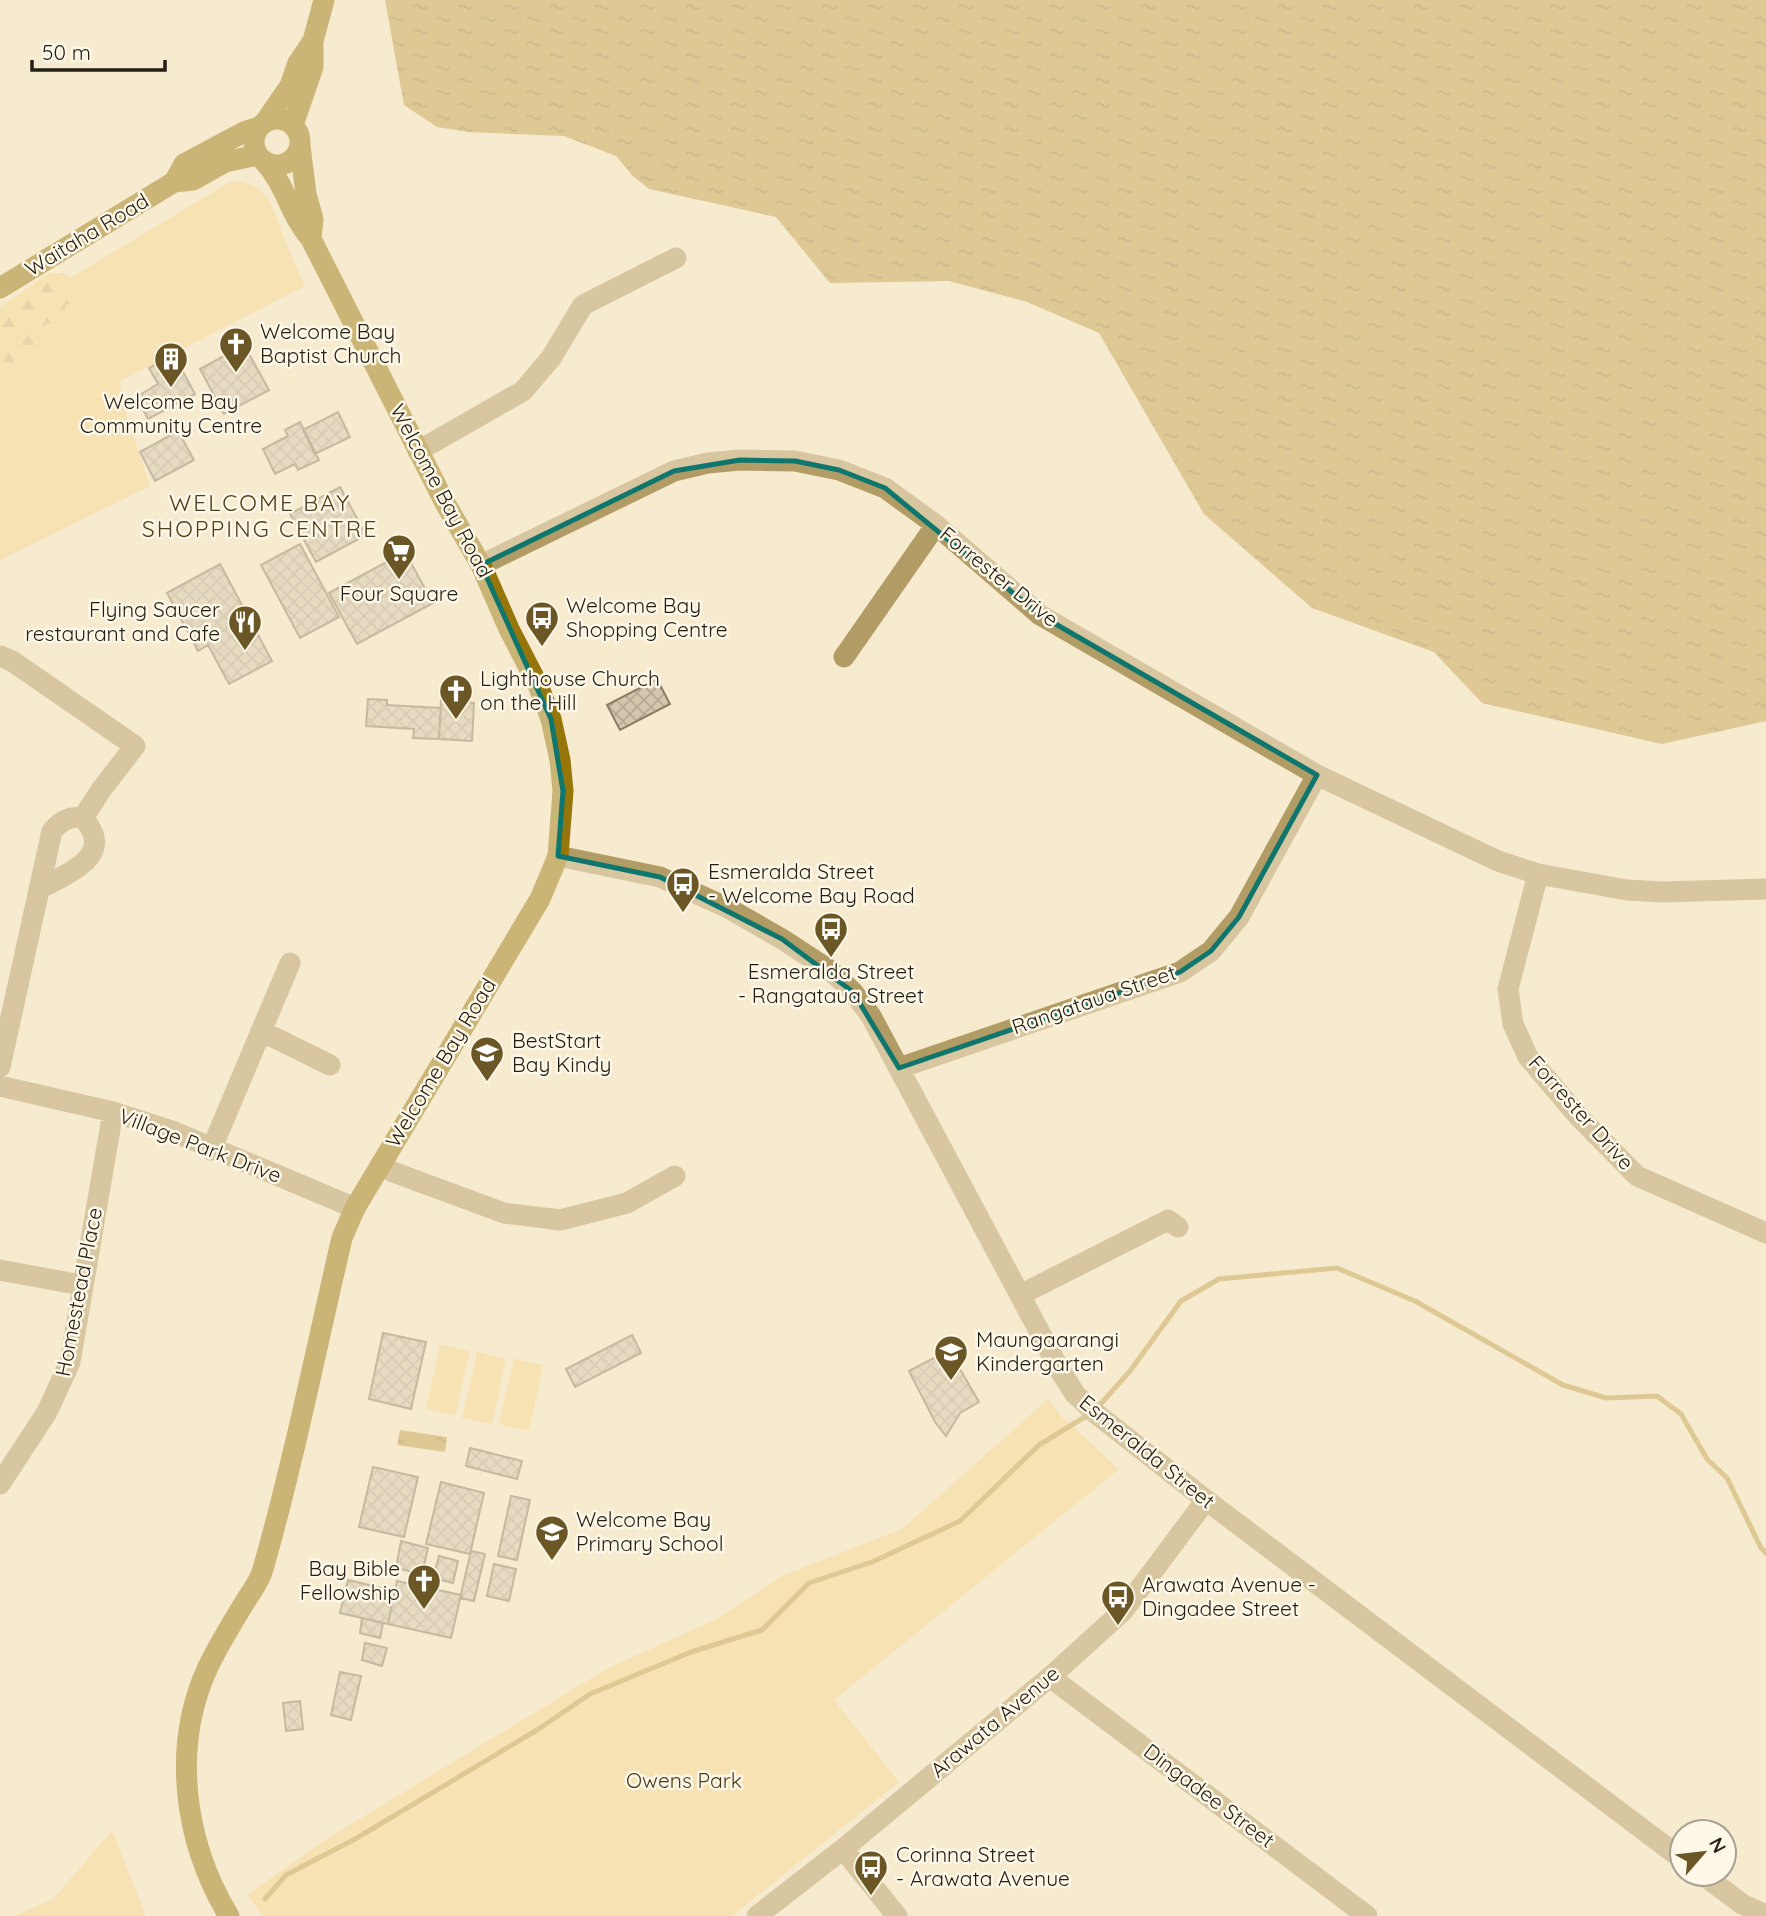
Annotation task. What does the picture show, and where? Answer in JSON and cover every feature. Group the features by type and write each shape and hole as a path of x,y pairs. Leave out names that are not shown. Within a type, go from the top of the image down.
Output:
{"main road":[{"path":"293,125 313,67 313,41 324,0"},
{"path":"262,124 279,118 293,125 298,131 300,146 292,160 285,164 270,164 260,157 254,140 262,124 290,86 298,63 313,41"},
{"name":"Waitaha Road","path":"174,182 184,164 262,124"},
{"name":"Welcome Bay Road","path":"300,146 306,194 313,219 311,239"},
{"name":"Waitaha Road","path":"0,288 174,182 193,180 225,162 260,157"},
{"name":"Welcome Bay Road","path":"229,1916 204,1864 189,1817 186,1773 192,1716 208,1668 261,1575 342,1238 355,1208 380,1165 540,899 558,856 563,792 561,761 551,719 538,685 509,629 481,565 445,503 311,239 299,225 277,176 260,157"}],"street":[{"path":"418,451 523,391 551,358 583,305 676,258"},
{"name":"Forrester Drive","path":"481,565 674,471 708,463 740,460 794,461 839,470 885,488 936,525 1040,615 1317,775 1498,861 1538,874 1627,890 1662,892 1766,889"},
{"path":"844,657 936,525"},
{"path":"0,656 135,746 83,817"},
{"name":"Rangataua Street","path":"899,1068 1180,972 1211,951 1239,917 1317,775"},
{"path":"39,889 85,862 94,851 97,840 83,817"},
{"path":"0,1067 52,831 61,821 83,817"},
{"name":"Esmeralda Street","path":"558,856 660,877 728,908 831,971 853,992 871,1016 1061,1373 1075,1394 1206,1500 1668,1848"},
{"name":"Forrester Drive","path":"1538,874 1508,989 1513,1024 1528,1057 1579,1117 1637,1176 1766,1233"},
{"path":"211,1150 290,963"},
{"path":"261,1031 330,1065"},
{"name":"Village Park Drive","path":"0,1086 113,1112 172,1131 211,1150 355,1208"},
{"name":"Homestead Place","path":"0,1483 7,1462 47,1412 63,1381 72,1350 113,1112"},
{"path":"380,1165 504,1213 560,1220 627,1203 675,1176"},
{"path":"1020,1295 1168,1220 1178,1227"},
{"path":"0,1270 82,1285"},
{"name":"Arawata Avenue","path":"757,1916 843,1849 1050,1677 1123,1611 1206,1500"},
{"name":"Dingadee Street","path":"1050,1677 1367,1916"},
{"path":"843,1849 897,1916"},
{"path":"1721,1888 1742,1904 1766,1915"}],"highlighted area":[{"path":"740,460 795,461 839,470 885,488 1040,615 1317,775 1239,917 1211,951 1180,972 899,1068 853,992 782,939 660,877 558,856 563,791 551,719 481,565 674,471"}],"green space":[{"path":"240,181 256,186 270,201 305,286 120,381 123,405 150,486 0,560 0,320 228,183"},
{"path":"62,273 77,282 74,301 65,306 65,317 24,334 40,340 46,352 29,362 7,365 0,369 0,307 47,274"},
{"path":"440,1344 470,1351 455,1416 426,1409"},
{"path":"477,1352 506,1359 492,1424 462,1418"},
{"path":"514,1359 543,1365 529,1431 499,1424"},
{"name":"Owens Park","path":"1048,1399 1061,1416 1119,1469 834,1700 899,1782 732,1916 263,1916 247,1895 325,1840 608,1668 717,1619 782,1576 902,1529"},
{"path":"112,1831 146,1916 14,1916 53,1899"}],"water":[{"path":"385,0 1766,0 1766,721 1662,744 1482,703 1434,652 1312,608 1204,514 1099,333 1027,302 949,281 830,283 776,217 649,189 633,176 616,156 564,136 469,132 437,127 404,105"},
{"path":"400,1430 447,1437 445,1452 397,1445"}],"building":[{"path":"244,345 269,390 224,414 200,369"},
{"name":"Welcome Bay Community Centre","path":"174,355 195,394 148,419 136,397 158,384 149,368"},
{"path":"338,412 350,437 315,454 303,430"},
{"path":"300,422 319,460 298,470 295,464 275,474 263,449 288,436 285,430"},
{"path":"178,431 194,460 155,481 140,452"},
{"path":"340,487 366,535 316,562 290,514"},
{"path":"300,544 339,617 300,638 261,565"},
{"path":"405,552 433,603 357,644 329,593"},
{"path":"220,564 272,661 229,684 208,645 198,651 167,593"},
{"path":"657,679 670,704 620,730 607,705"},
{"path":"368,699 387,700 387,705 441,708 439,739 413,738 414,729 366,726"},
{"name":"Lighthouse Church on the Hill","path":"441,700 474,703 472,741 439,739"},
{"path":"383,1333 426,1342 411,1409 369,1399"},
{"path":"632,1335 641,1353 575,1387 566,1369"},
{"path":"949,1350 979,1402 960,1413 946,1436 935,1422 909,1371"},
{"path":"470,1448 522,1461 517,1479 466,1466"},
{"path":"373,1467 418,1477 404,1537 359,1527"},
{"path":"441,1482 484,1493 470,1554 426,1544"},
{"path":"511,1496 530,1500 517,1560 498,1556"},
{"path":"401,1541 428,1548 422,1574 396,1568"},
{"path":"471,1551 485,1554 474,1601 460,1598"},
{"path":"439,1556 458,1561 453,1583 433,1578"},
{"path":"494,1564 516,1569 509,1601 487,1596"},
{"path":"348,1580 395,1591 388,1624 340,1613"},
{"name":"Bay Bible Fellowship","path":"397,1581 461,1595 451,1638 388,1624"},
{"path":"362,1618 383,1623 380,1638 360,1633"},
{"path":"365,1643 387,1648 382,1666 362,1660"},
{"path":"340,1672 361,1676 351,1720 331,1715"},
{"path":"300,1701 303,1729 286,1731 283,1703"}],"waterway":[{"path":"1098,1407 1130,1371 1181,1301 1219,1279 1337,1268 1415,1301 1563,1385 1606,1398 1657,1396 1681,1414 1707,1459 1727,1478 1761,1548 1766,1553"},
{"path":"265,1899 286,1875 357,1838 537,1730 590,1694 691,1652 762,1630 809,1583 872,1562 960,1521 1039,1445 1088,1415"}],"place":[{"name":"Welcome Bay Baptist Church","path":"236,374"},
{"name":"Welcome Bay Community Centre","path":"171,389"},
{"name":"Four Square","path":"399,581"},
{"name":"Welcome Bay Shopping Centre","path":"542,648"},
{"name":"Flying Saucer restaurant and Cafe","path":"245,652"},
{"name":"Lighthouse Church on the Hill","path":"456,721"},
{"name":"Esmeralda Street - Welcome Bay Road","path":"683,914"},
{"name":"Esmeralda Street - Rangataua Street","path":"831,959"},
{"name":"BestStart Bay Kindy","path":"487,1083"},
{"name":"Maungaarangi Kindergarten","path":"951,1382"},
{"name":"Welcome Bay Primary School","path":"552,1562"},
{"name":"Bay Bible Fellowship","path":"424,1611"},
{"name":"Arawata Avenue - Dingadee Street","path":"1118,1627"},
{"name":"Corinna Street - Arawata Avenue","path":"871,1897"}],"district":[{"name":"WELCOME BAY SHOPPING CENTRE","path":"260,516"}]}
